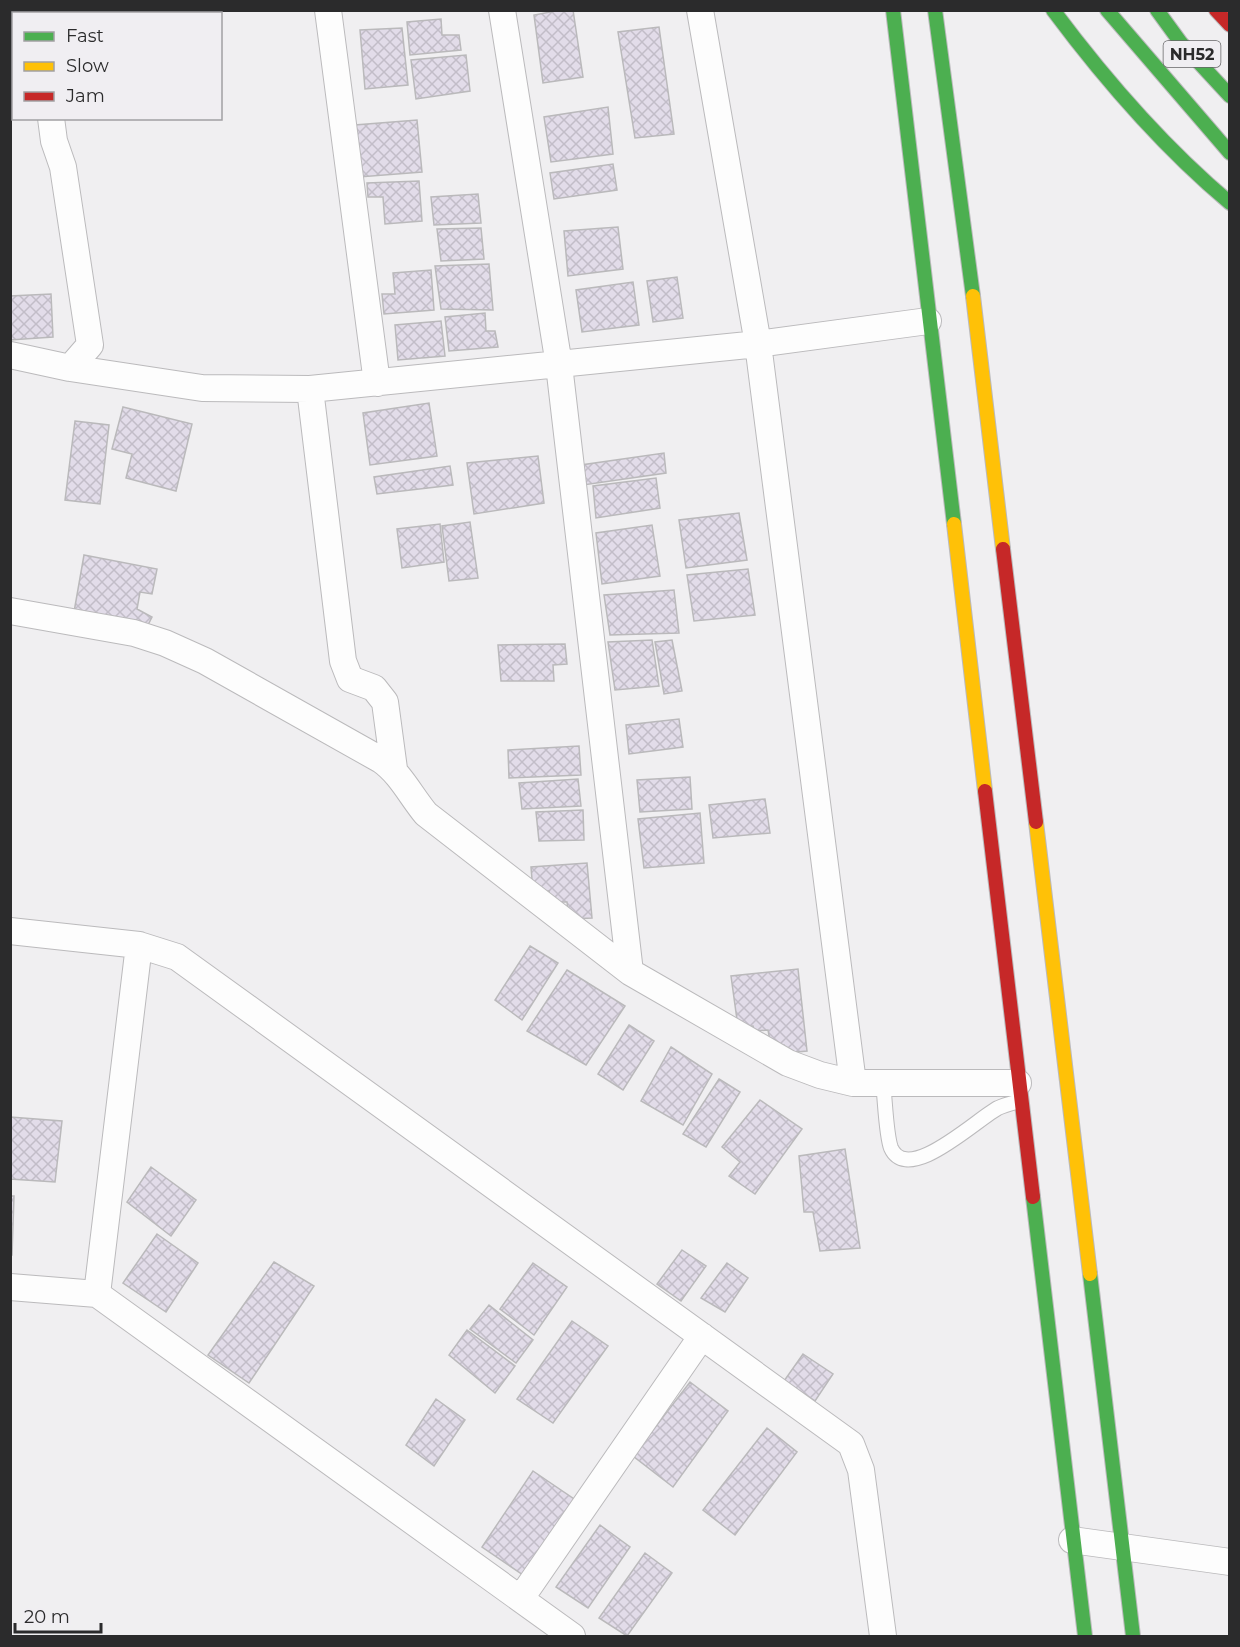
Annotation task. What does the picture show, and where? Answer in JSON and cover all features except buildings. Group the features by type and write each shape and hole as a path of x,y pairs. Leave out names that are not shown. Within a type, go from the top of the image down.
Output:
{"main road":[{"path":"1053,10 1140,120 1199,179 1230,203"},
{"path":"1107,10 1230,153"},
{"name":"NH52","path":"1157,10 1181,43 1230,96"},
{"name":"NH52","path":"1216,10 1230,25"},
{"path":"933,12 1133,1636"},
{"path":"896,14 929,285 928,321 1085,1636"}],"street":[{"path":"328,10 377,383"},
{"path":"502,10 559,365 630,972"},
{"path":"700,10 758,344 853,1083"},
{"path":"51,120 54,141 63,167 90,345 70,368"},
{"path":"10,355 70,368 202,388 310,389 758,344 928,321"},
{"path":"310,389 344,661 350,679 374,688 385,702 394,769 407,791 426,814 630,972 788,1063 820,1075 853,1083 1019,1092"},
{"path":"10,611 134,633 165,642 215,667 394,769"},
{"path":"10,931 139,945 177,957 851,1444 861,1470 883,1636"},
{"path":"97,1294 139,945"},
{"path":"10,1287 97,1294 572,1636"},
{"path":"521,1598 702,1336"},
{"path":"1072,1540 1230,1562"}],"lane":[{"path":"883,1083 891,1148 899,1157 911,1159 926,1157 1019,1092"}],"traffic: fast":[{"path":"893,10 954,524"},
{"path":"935,10 973,296"},
{"path":"1053,10 1093,62 1158,136 1230,203"},
{"path":"1107,10 1230,153"},
{"path":"1157,10 1181,43 1230,96"},
{"path":"1033,1197 1085,1636"},
{"path":"1090,1274 1133,1636"}],"traffic: slow":[{"path":"973,296 1003,549"},
{"path":"954,524 985,791"},
{"path":"1036,822 1090,1274"}],"traffic: jam":[{"path":"1216,10 1230,25"},
{"path":"1003,549 1036,822"},
{"path":"985,791 1033,1197"}]}
